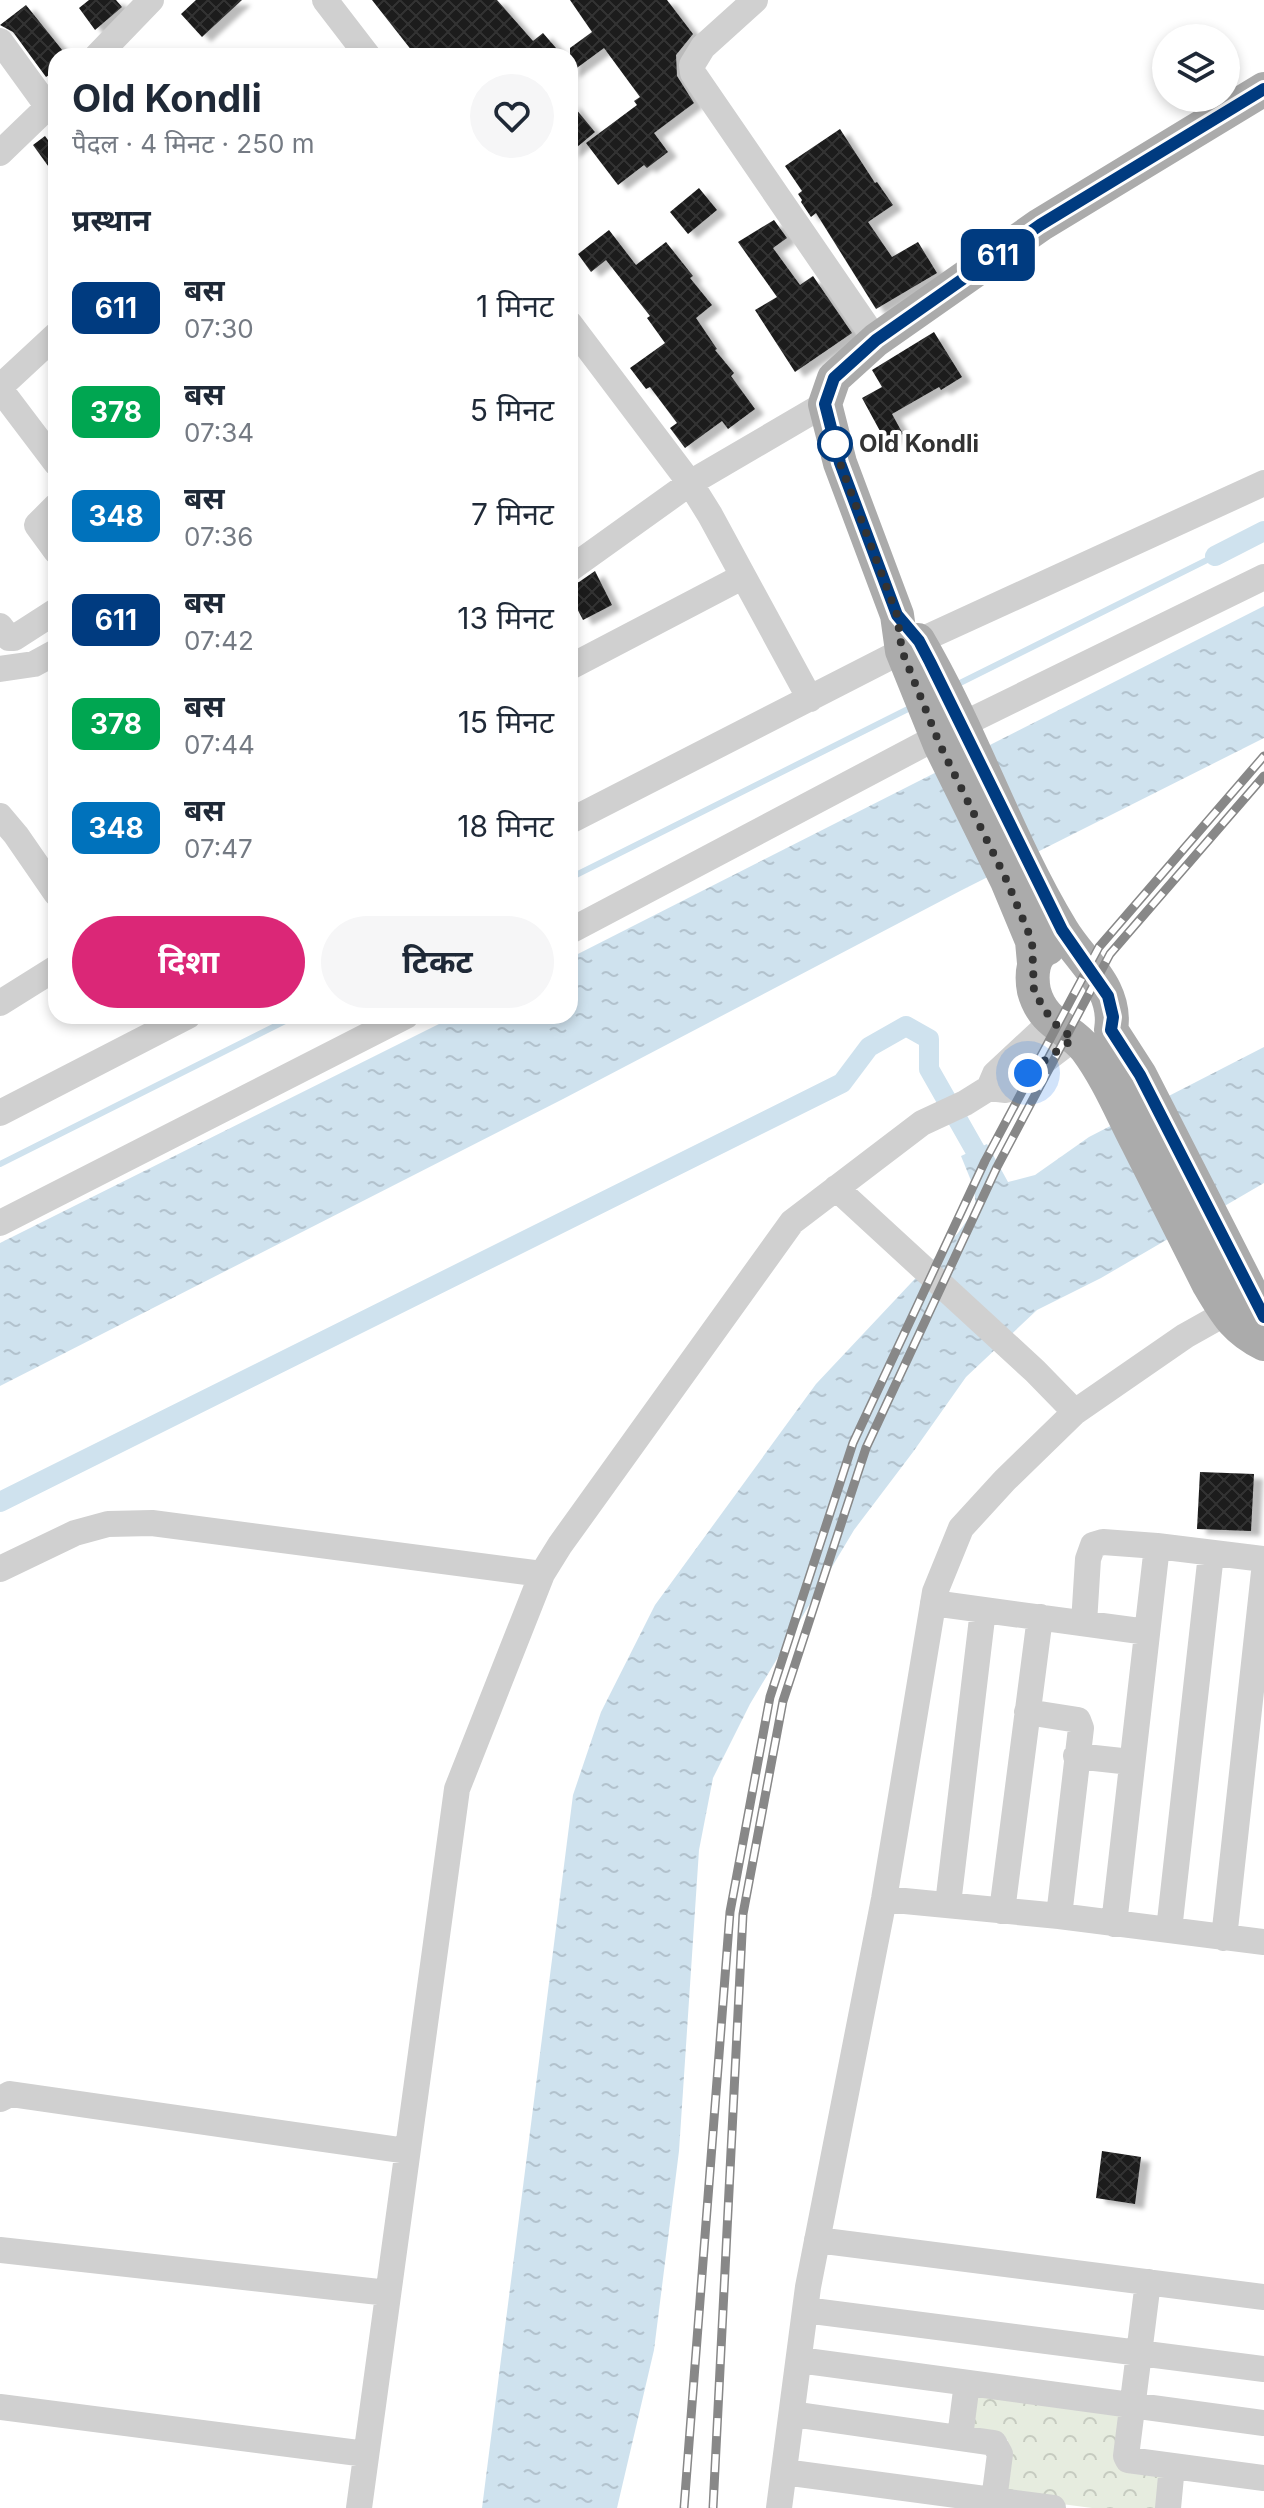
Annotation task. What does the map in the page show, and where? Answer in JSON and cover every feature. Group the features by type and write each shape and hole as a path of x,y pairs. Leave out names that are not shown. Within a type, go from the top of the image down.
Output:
{"main road":[{"path":"1080,1034 1113,1017 1108,996 1018,874 947,727 897,615 840,463 825,404 834,378 876,340 1040,225 1264,89"},
{"path":"1018,874 1032,941 1034,992 1080,1034 1126,1083 1242,1299 1243,1334 1264,1344"},
{"path":"1034,963 1042,950 1048,947 1061,947 1079,953"}],"street":[{"path":"105,48 151,0"},
{"path":"325,0 362,48"},
{"path":"755,0 703,47 692,65 693,73 876,340"},
{"path":"0,41 48,98"},
{"path":"0,153 48,107"},
{"path":"48,343 0,388 48,452"},
{"path":"578,344 690,483 810,699"},
{"path":"578,563 690,483 825,404"},
{"path":"578,817 810,699 916,657 1264,483"},
{"path":"48,514 37,525 48,540"},
{"path":"578,663 742,577"},
{"path":"578,927 947,727 1264,577"},
{"path":"0,626 9,638 14,638 48,616"},
{"path":"0,669 34,664 48,656"},
{"path":"0,816 48,881"},
{"path":"0,1003 48,973"},
{"path":"0,1113 168,1024"},
{"path":"0,1223 390,1024"},
{"path":"359,2508 457,1789 542,1574 792,1222 922,1123 989,1088 1006,1090 1080,1034"},
{"path":"836,1188 1035,1371 1075,1412"},
{"path":"779,2508 805,2310 884,1899 935,1592 961,1528 1075,1412 1242,1299"},
{"path":"0,1569 75,1533 108,1524 152,1523 542,1574"},
{"path":"1084,1623 1088,1559 1093,1545 1103,1542 1157,1546 1264,1559"},
{"path":"1114,1924 1157,1546"},
{"path":"1169,1930 1211,1554"},
{"path":"1224,1938 1264,1572"},
{"path":"933,1603 1147,1632"},
{"path":"948,1904 983,1610"},
{"path":"1002,1911 1040,1617"},
{"path":"1027,1712 1078,1720 1081,1728 1059,1916"},
{"path":"1076,1756 1131,1762"},
{"path":"884,1899 1059,1916 1264,1942"},
{"path":"0,2099 10,2094 407,2151"},
{"path":"817,2240 1264,2297"},
{"path":"0,2250 388,2293"},
{"path":"1148,2282 1126,2456 1128,2460 1264,2478"},
{"path":"805,2310 1264,2369"},
{"path":"799,2360 1264,2423"},
{"path":"960,2437 967,2383"},
{"path":"0,2407 366,2454"},
{"path":"792,2414 994,2443 999,2447 1000,2454 994,2504"},
{"path":"1168,2508 1172,2466"},
{"path":"784,2472 994,2504 1053,2508"}],"green space":[{"path":"970,2389 1128,2410 1121,2463 1167,2469 1162,2508 1092,2508 1001,2496 1008,2440 965,2434"}],"water":[{"path":"1264,606 1264,738 962,890 563,1099 0,1386 0,1243 439,1024 578,1024 578,954"},
{"path":"1264,1047 1264,1183 1101,1278 1037,1310 966,1377 854,1530 750,1704 713,1778 699,1850 679,2151 654,2350 617,2508 482,2508 573,1795 601,1712 655,1605 816,1384 958,1233 976,1208 974,1188 961,1156 987,1144 1008,1182 1035,1175 1089,1137"}],"building":[{"path":"89,0 116,0 122,7 95,30 79,8"},
{"path":"196,0 242,0 202,37 181,14"},
{"path":"372,0 497,0 533,41 543,33 556,48 410,48"},
{"path":"570,0 667,0 693,34 676,55 677,76 694,103 654,133 668,152 618,185 586,143 637,105 634,101 640,97 604,48 578,67 578,48 570,48 592,32"},
{"path":"26,5 61,48 48,48 48,76 46,77 13,32 0,25"},
{"path":"578,112 595,132 578,146"},
{"path":"840,129 893,205 868,222 892,257 918,242 937,273 876,309 816,213 811,217 801,202 798,194 802,191 785,166"},
{"path":"45,136 48,140 48,166 33,145"},
{"path":"699,188 717,210 688,234 670,212"},
{"path":"774,220 787,238 773,248 800,285 813,276 852,333 795,372 755,310 777,297 738,242"},
{"path":"609,230 636,265 666,242 712,305 696,318 755,409 728,429 722,421 685,448 670,428 677,423 650,387 646,389 630,368 665,343 647,318 650,316 606,260 591,272 578,254"},
{"path":"934,332 962,377 892,414 903,434 886,442 862,398 882,387 872,370"},
{"path":"595,571 612,605 583,620 578,610 579,582"},
{"path":"1200,1472 1254,1474 1251,1531 1197,1529"},
{"path":"1102,2151 1141,2157 1135,2204 1096,2198"}],"waterway":[{"path":"1215,556 1264,531"},
{"path":"956,685 1215,556"},
{"path":"578,874 914,706"},
{"path":"0,1164 279,1024"},
{"path":"0,1502 842,1083 869,1047 906,1026 929,1039 929,1069 975,1150"}],"railway":[{"path":"684,2508 730,1912 770,1697 853,1443 985,1161 1099,947 1264,756"},
{"path":"713,2508 743,1914 783,1701 866,1448 997,1167 1110,954 1264,776"}],"bus line":[{"name":"611","path":"1264,89 1040,225 876,340 834,378 825,404 840,463 897,615 919,641 930,662 1062,930 1108,996 1113,1017 1111,1030 1140,1075 1264,1317"}],"place":[{"name":"Old Kondli","path":"835,444"}],"route":[{"path":"835,444 832,434 897,615 902,651 940,745 1007,881 1032,941 1034,992 1052,1021 1073,1039 1028,1073"}]}
